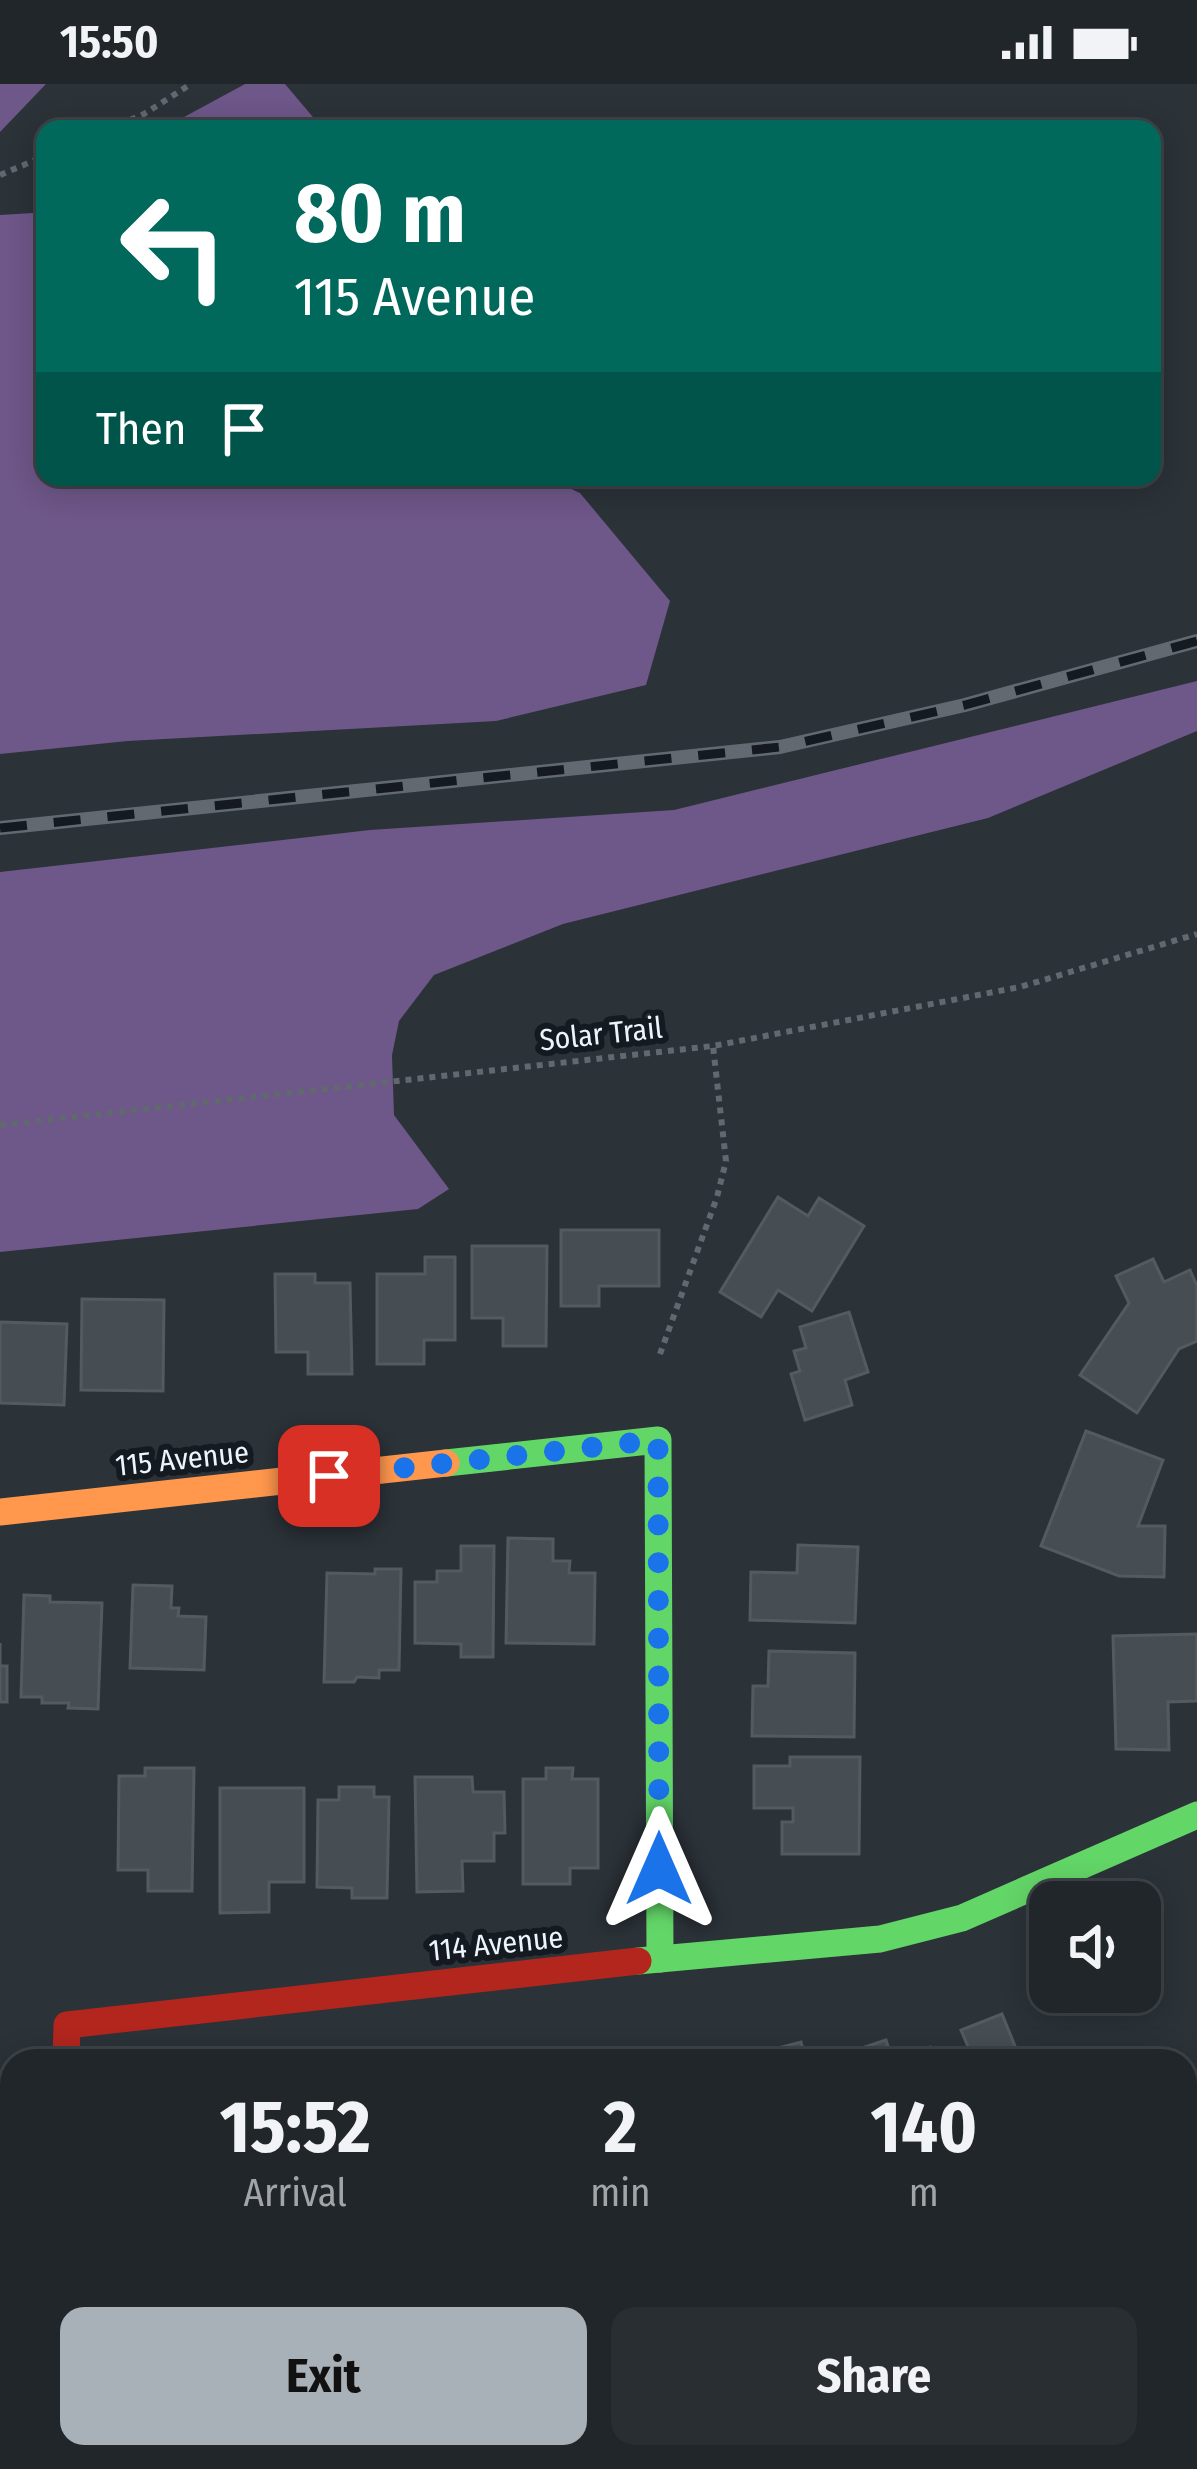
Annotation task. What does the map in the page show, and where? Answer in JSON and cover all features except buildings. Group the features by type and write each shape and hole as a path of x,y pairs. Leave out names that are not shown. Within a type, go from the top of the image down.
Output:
{"street":[{"name":"115 Avenue","path":"0,1512 658,1440 660,1959"},
{"name":"114 Avenue","path":"66,2049 67,2026 880,1939 962,1918 1197,1815"}],"path":[{"path":"128,120 191,84"},
{"path":"0,175 36,160"},
{"name":"Solar Trail","path":"0,1125 713,1046 1020,987 1197,934"},
{"path":"660,1354 726,1161 713,1046"}],"shaded area":[{"path":"0,84 46,84 0,132"},
{"path":"245,84 285,84 315,120 179,120"},
{"path":"36,211 36,486 565,486 580,493 670,601 646,685 496,721 128,741 0,754 0,215"},
{"path":"1197,681 1197,731 988,818 563,924 434,975 399,1021 392,1055 394,1115 449,1189 418,1209 0,1252 0,872 370,830 674,810"}],"railway":[{"path":"0,828 780,747 965,705 1197,641"}],"traffic: fast":[{"path":"446,1463 658,1440 660,1959"},
{"path":"638,1961 880,1939 962,1918 1197,1815"}],"traffic: slow":[{"path":"0,1512 446,1463"}],"traffic: jam":[{"path":"66,2049 67,2025 638,1961"}],"route":[{"path":"329,1476 658,1440 659,1869"}]}
